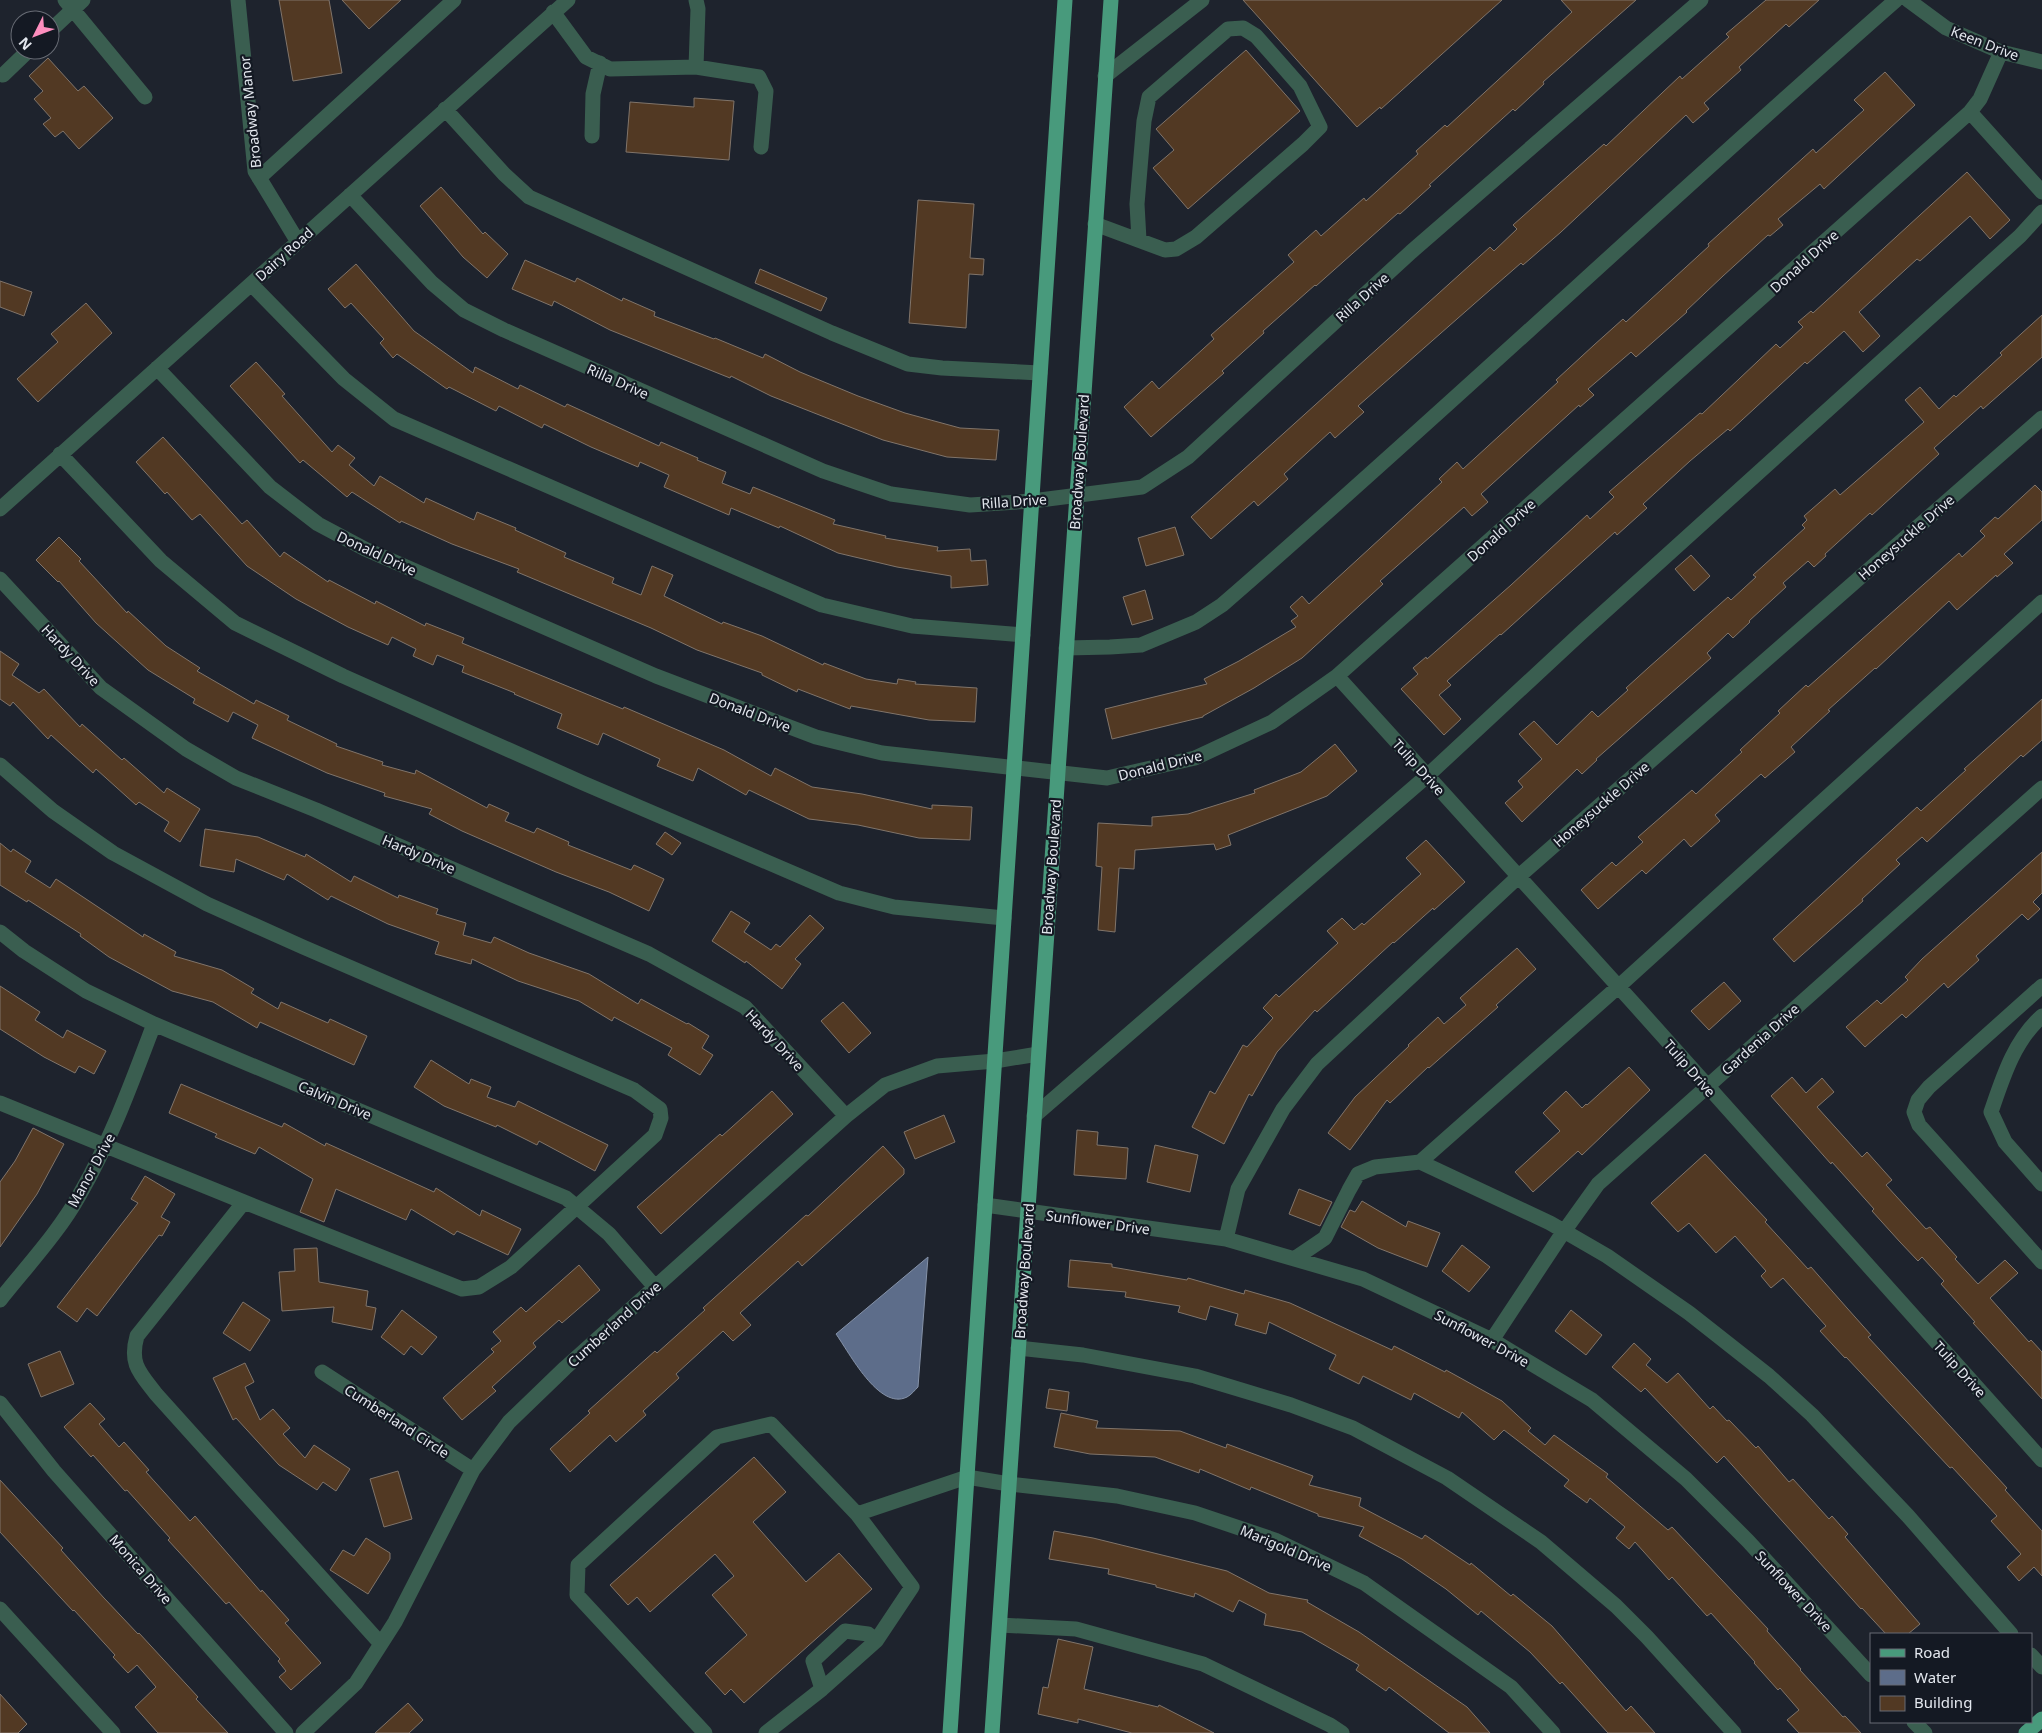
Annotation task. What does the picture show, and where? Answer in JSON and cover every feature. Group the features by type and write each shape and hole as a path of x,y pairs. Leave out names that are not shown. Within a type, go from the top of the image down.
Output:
{"main road":[{"path":"950,1733 1065,0"},
{"name":"Broadway Boulevard","path":"992,1733 1111,0"},
{"path":"2026,1733 2042,1719"}],"street":[{"name":"Broadway Manor","path":"238,0 254,171 298,242"},
{"path":"259,178 454,0"},
{"name":"Dairy Road","path":"0,509 568,0"},
{"path":"696,0 698,9 696,67"},
{"path":"1106,76 1202,0"},
{"name":"Rilla Drive","path":"350,195 432,283 464,310 504,330 823,471 891,494 970,505 1032,501 1142,487 1188,457 1411,252 1701,0"},
{"path":"1066,648 1141,644 1196,622 1222,605 1410,440 1494,360 1896,0"},
{"name":"Keen Drive","path":"1908,0 1946,28 2001,52 2042,62"},
{"path":"60,19 74,3 145,96"},
{"path":"553,12 586,57 610,69 696,67 759,77 766,91 761,147"},
{"path":"1095,224 1166,250 1176,249 1196,237 1303,144 1320,126 1300,86 1256,36 1243,28 1228,28 1149,97 1144,121 1137,204 1139,240"},
{"name":"Donald Drive","path":"157,368 270,487 318,524 365,549 656,676 816,737 882,753 1014,766 1107,778 1195,758 1272,722 1337,676 1970,112 1980,99 2001,52"},
{"path":"3,75 19,60"},
{"path":"592,136 593,94 600,63"},
{"path":"445,109 504,174 528,197 832,333 908,364 942,368 1040,373"},
{"path":"1970,112 2042,192"},
{"path":"1034,1116 1427,776 1581,633 2020,236 2042,212"},
{"path":"251,284 344,379 394,419 822,605 912,626 1023,634"},
{"name":"Honeysuckle Drive","path":"1226,1239 1238,1189 1283,1109 1317,1064 1518,877 2042,418"},
{"path":"60,454 161,561 235,623 343,676 583,783 839,893 894,907 1004,918"},
{"name":"Hardy Drive","path":"0,579 101,688 186,749 236,778 316,810 649,954 745,1006 846,1116"},
{"path":"1420,1162 1618,987 2042,602"},
{"name":"Tulip Drive","path":"1337,676 2042,1460"},
{"path":"0,765 54,811 113,853 207,904 303,948 634,1090 660,1109 661,1118 655,1135 511,1267 479,1287 462,1289 0,1103"},
{"name":"Gardenia Drive","path":"1492,1340 1564,1231 1598,1184 2042,788"},
{"name":"Calvin Drive","path":"0,932 24,951 86,991 154,1024 566,1198 609,1234 655,1287"},
{"path":"2042,986 1929,1087 1918,1100 1914,1112 1920,1125 2042,1262"},
{"path":"2042,1016 2030,1027 2007,1067 1991,1112 2005,1142 2042,1184"},
{"name":"Manor Drive","path":"0,1300 80,1195 114,1129 154,1024"},
{"name":"Cumberland Drive","path":"303,1733 356,1683 395,1622 473,1470 509,1422 572,1362 846,1116 885,1085 937,1066 995,1061 1038,1054"},
{"path":"1294,1259 1326,1238 1358,1174 1375,1168 1420,1162 1564,1231 1606,1256 1690,1313 1769,1376 1812,1415 1908,1516 2010,1633"},
{"path":"244,1202 137,1336 134,1349 135,1367 156,1394 381,1644"},
{"name":"Sunflower Drive","path":"986,1205 1226,1239 1363,1279 1492,1340 1592,1400 1686,1479 1748,1541 1870,1674"},
{"path":"1018,1348 1083,1355 1204,1378 1291,1405 1353,1428 1447,1478 1541,1542 1616,1606 1647,1637 1734,1733"},
{"name":"Cumberland Circle","path":"322,1372 473,1470"},
{"name":"Monica Drive","path":"0,1403 54,1470 286,1733"},
{"path":"705,1733 578,1595 578,1565 717,1437 771,1424 857,1514 912,1587 876,1640 822,1689 766,1733"},
{"path":"857,1514 967,1477"},
{"name":"Marigold Drive","path":"967,1477 1009,1484 1117,1496 1195,1513 1275,1540 1364,1583 1459,1648 1511,1687 1553,1733"},
{"path":"0,1609 113,1733"},
{"path":"1000,1624 1076,1629 1203,1664 1322,1720 1342,1733"},
{"path":"822,1689 813,1660 845,1631 868,1634 876,1640"},
{"path":"2032,1656 2042,1668"},
{"path":"1915,1723 1925,1733"}],"water":[{"path":"928,1257 918,1387 907,1397 896,1399 886,1396 866,1378 836,1334"}],"building":[{"path":"279,0 329,0 342,73 293,81"},
{"path":"342,0 401,0 369,29"},
{"path":"1243,0 1502,0 1381,109 1380,107 1357,127"},
{"path":"1561,0 1636,0 1543,82 1544,84 1515,111 1513,109 1429,185 1431,186 1400,214 1398,213 1263,331 1264,333 1222,371 1224,373 1151,437 1124,407 1152,381 1159,389 1214,339 1211,335 1294,262 1288,255 1316,230 1321,236 1364,198 1366,201 1418,154 1416,151 1445,125 1447,127 1572,12"},
{"path":"1766,0 1819,0 1789,27 1786,24 1739,67 1741,70 1704,103 1709,109 1693,123 1686,115 1561,232 1523,265 1521,263 1358,406 1364,412 1335,438 1330,432 1284,474 1288,479 1258,506 1254,501 1211,539 1191,517 1490,247 1494,251 1517,229 1513,225 1604,144 1606,146 1680,76 1682,79 1729,37 1726,34"},
{"path":"1246,50 1300,111 1188,209 1153,168 1174,150 1156,129"},
{"path":"46,60 50,60 78,91 84,86 113,118 79,149 63,131 55,137 43,124 51,118 34,99 43,91 29,76"},
{"path":"1885,72 1915,105 1824,189 1820,184 1778,219 1783,225 1770,236 1768,235 1687,312 1636,357 1631,352 1588,389 1594,395 1580,407 1579,405 1481,494 1488,502 1472,516 1464,507 1380,581 1383,584 1302,658 1254,688 1203,717 1112,739 1105,709 1207,684 1204,679 1239,661 1296,627 1291,621 1298,616 1290,607 1302,596 1309,604 1442,482 1439,479 1457,462 1463,469 1558,382 1556,380 1623,319 1626,322 1709,246 1708,244 1813,149 1816,153 1864,110 1854,100"},
{"path":"694,98 734,101 729,160 626,152 630,102 694,107"},
{"path":"1967,172 2010,220 1990,239 1970,216 1920,261 1917,259 1859,312 1880,336 1863,352 1844,331 1807,364 1805,362 1730,431 1728,429 1690,461 1643,504 1647,508 1617,535 1615,532 1447,681 1451,685 1439,695 1461,719 1444,735 1401,689 1418,674 1413,668 1426,657 1427,659 1587,515 1590,519 1614,497 1609,492 1700,413 1702,414 1776,344 1780,348 1803,327 1798,322 1811,311 1813,313"},
{"path":"441,187 483,234 485,232 508,254 487,278 463,257 420,206"},
{"path":"918,200 974,204 970,258 984,259 983,275 969,274 966,328 909,323"},
{"path":"525,260 575,282 577,278 622,301 623,298 655,312 654,316 763,358 765,354 800,372 905,413 960,428 999,430 996,460 947,457 883,440 771,396 731,376 730,378 610,330 554,301 552,306 512,289"},
{"path":"356,264 414,331 473,373 475,367 518,389 520,385 565,407 567,404 659,446 661,442 726,472 722,483 750,494 753,487 835,520 833,524 886,536 885,538 938,547 937,551 970,549 971,561 986,560 988,585 951,588 951,576 897,567 838,553 780,526 779,528 731,508 729,515 664,487 669,475 640,462 638,467 544,424 542,428 499,406 496,411 449,387 447,389 397,354 393,358 380,343 384,339 351,303 345,308 328,289"},
{"path":"760,269 827,298 821,311 755,283"},
{"path":"0,281 32,292 24,316 0,307"},
{"path":"86,303 112,333 38,402 17,379 58,342 51,334"},
{"path":"2042,315 2042,357 1983,409 1981,406 1934,448 1939,454 1872,515 1870,513 1825,554 1826,556 1814,567 1808,561 1783,583 1786,587 1733,638 1728,633 1707,653 1711,658 1596,759 1582,774 1577,769 1522,822 1505,803 1523,787 1518,781 1542,759 1519,734 1534,721 1557,745 1592,711 1598,717 1628,690 1626,688 1728,597 1731,600 1756,577 1753,575 1805,528 1802,525 1807,520 1804,516 1835,489 1840,495 1924,422 1905,400 1920,387 1939,409 1954,395 1956,397"},
{"path":"256,362 285,394 282,396 332,452 338,445 355,458 349,465 374,486 380,476 424,503 426,498 474,520 477,512 516,528 515,530 566,553 564,557 614,578 612,583 641,595 652,566 673,575 664,596 722,624 723,622 762,636 823,665 824,663 866,679 897,684 898,679 916,682 915,684 977,688 975,722 929,720 851,706 850,709 798,689 797,692 762,675 762,673 697,650 651,628 517,572 519,569 452,544 401,521 400,523 352,492 347,497 303,460 300,463 230,386"},
{"path":"163,437 242,524 247,520 280,557 284,552 328,582 329,580 375,604 376,601 425,626 426,623 464,638 462,643 623,709 624,707 724,750 771,776 775,768 812,787 862,794 932,809 932,805 972,807 970,840 919,838 858,825 809,819 749,790 746,795 698,768 693,781 657,766 660,759 603,733 598,745 557,728 562,714 462,672 464,666 437,655 433,665 413,656 416,649 392,637 388,645 348,627 296,599 247,566 200,514 192,520 167,492 165,494 136,462"},
{"path":"2035,485 2042,492 2042,520 2004,554 2013,563 1997,577 1996,575 1957,610 1949,601 1876,669 1828,710 1830,711 1791,747 1795,752 1765,778 1761,774 1715,815 1720,821 1691,847 1684,839 1646,874 1642,870 1598,909 1581,890 1612,862 1616,866 1643,842 1638,837 1692,790 1696,794 1742,752 1740,750 1780,713 1778,711 1806,685 1808,687 1959,553 1962,557 1985,536 1980,531 1995,517 1998,519"},
{"path":"1175,527 1184,555 1146,566 1138,538"},
{"path":"59,537 81,559 79,561 127,613 128,611 166,646 200,668 197,671 254,704 256,700 289,716 287,720 337,744 336,746 383,762 382,765 415,774 416,770 487,808 489,804 509,813 505,821 534,833 537,828 569,842 568,845 631,870 634,865 664,879 649,911 609,892 556,872 462,831 429,814 432,809 384,796 385,793 327,773 252,738 258,725 233,712 228,722 193,703 195,699 148,670 96,623 59,581 36,560"},
{"path":"1691,555 1710,576 1694,591 1675,569"},
{"path":"1145,590 1153,619 1132,625 1123,597"},
{"path":"0,651 19,664 12,675 39,693 44,689 80,727 82,724 122,760 124,758 164,793 167,788 200,809 180,842 164,831 169,822 139,802 136,805 96,769 93,773 51,735 48,739 13,702 10,706 0,699"},
{"path":"2042,699 2042,740 2023,757 2021,755 1927,842 1922,837 1896,860 1900,864 1862,899 1863,901 1794,962 1773,939 1917,807 1921,811 1966,770 1964,769"},
{"path":"1335,744 1357,771 1327,796 1228,835 1231,845 1216,850 1214,844 1135,850 1134,869 1119,868 1115,932 1098,930 1102,867 1096,866 1098,823 1152,826 1152,817 1188,814 1255,793 1254,790 1301,772"},
{"path":"205,829 258,837 305,857 306,854 351,882 354,876 398,898 399,895 438,909 436,914 466,923 463,935 491,943 494,937 529,953 589,974 638,1004 641,999 709,1036 702,1048 713,1055 700,1075 668,1055 672,1048 614,1017 612,1021 579,1001 518,981 472,959 471,964 435,954 439,942 388,924 331,896 328,900 287,874 284,880 236,859 234,872 200,866"},
{"path":"665,832 681,843 672,855 656,844"},
{"path":"1426,840 1465,882 1434,910 1433,908 1393,942 1317,1012 1315,1010 1277,1052 1252,1096 1249,1094 1224,1144 1192,1127 1210,1091 1215,1094 1243,1045 1247,1047 1273,1018 1263,1008 1276,994 1279,997 1338,943 1327,931 1342,918 1354,930 1362,923 1364,925 1421,874 1406,858"},
{"path":"0,843 11,852 13,849 31,861 25,872 50,888 56,879 143,937 144,934 176,952 174,956 222,970 254,989 251,993 278,1009 281,1002 328,1023 330,1019 367,1036 354,1065 260,1022 257,1028 213,1002 172,991 109,957 80,936 81,934 28,900 27,902 0,885"},
{"path":"2042,852 2042,893 2033,902 2040,909 2028,920 2022,914 1976,956 1979,960 1948,988 1944,983 1906,1018 1902,1014 1865,1047 1846,1027 1877,1000 1881,1004 1908,980 1905,977 1922,959"},
{"path":"731,911 750,923 744,932 771,950 776,944 780,947 810,915 824,928 795,959 801,964 782,989 746,961 745,963 712,941"},
{"path":"1517,948 1536,969 1496,1005 1498,1007 1428,1067 1390,1103 1387,1100 1350,1150 1328,1133 1355,1097 1408,1045 1438,1017 1444,1024 1466,1005 1460,998"},
{"path":"1724,982 1741,1001 1709,1030 1691,1011"},
{"path":"0,986 40,1012 35,1020 63,1038 67,1030 106,1051 94,1074 79,1066 75,1073 44,1057 0,1029"},
{"path":"843,1002 871,1033 849,1053 821,1021"},
{"path":"431,1060 469,1084 471,1079 491,1087 487,1097 515,1107 518,1101 608,1145 595,1171 539,1141 537,1145 497,1125 496,1127 444,1106 414,1087"},
{"path":"1629,1067 1650,1090 1582,1155 1578,1151 1533,1192 1515,1172 1560,1131 1543,1113 1566,1091 1582,1108"},
{"path":"1792,1077 1806,1093 1822,1078 1834,1092 1817,1107 1862,1157 1867,1152 1892,1180 1886,1185 1926,1229 1930,1227 1978,1284 2005,1260 2018,1273 1990,1298 2029,1342 2031,1340 2042,1352 2042,1399 1973,1323 1975,1322 1941,1284 1944,1281 1922,1257 1918,1261 1900,1242 1872,1211 1874,1209 1771,1096"},
{"path":"181,1084 282,1127 284,1123 325,1146 326,1143 434,1192 436,1188 480,1216 482,1210 521,1229 508,1255 457,1231 454,1235 411,1209 406,1220 336,1189 324,1222 300,1212 313,1179 259,1147 255,1154 215,1137 217,1134 169,1113"},
{"path":"772,1091 793,1114 661,1234 637,1207 720,1134 722,1136"},
{"path":"944,1115 955,1142 915,1159 904,1132"},
{"path":"33,1128 64,1144 37,1194 0,1247 0,1182 15,1161"},
{"path":"1077,1130 1098,1132 1097,1145 1128,1148 1126,1179 1074,1175"},
{"path":"1155,1145 1198,1155 1190,1192 1147,1182"},
{"path":"883,1146 904,1169 904,1174 802,1266 798,1261 740,1313 751,1325 733,1341 723,1331 676,1374 679,1378 643,1411 646,1415 616,1442 610,1435 570,1472 550,1449 590,1413 588,1411 655,1351 657,1353 705,1310 703,1308 806,1215 808,1216"},
{"path":"1705,1154 1767,1220 1765,1222 1808,1269 1811,1267 1871,1335 1868,1337 2007,1488 2005,1490 2042,1531 2042,1576 2034,1567 2019,1581 2007,1567 2021,1554 1991,1521 1997,1516 1820,1331 1826,1326 1783,1278 1771,1288 1761,1276 1766,1271 1735,1236 1716,1253 1689,1223 1678,1232 1651,1203"},
{"path":"145,1176 175,1194 161,1217 170,1222 162,1236 159,1235 97,1316 87,1308 77,1322 57,1307 138,1203 131,1199"},
{"path":"1299,1189 1332,1202 1320,1226 1289,1214"},
{"path":"1362,1201 1406,1227 1408,1221 1440,1233 1427,1267 1378,1248 1341,1227 1350,1210 1355,1212"},
{"path":"1462,1245 1490,1267 1469,1292 1442,1271"},
{"path":"317,1248 319,1282 368,1291 366,1306 376,1308 372,1330 332,1322 334,1307 282,1311 279,1272 295,1271 294,1249"},
{"path":"1070,1260 1112,1264 1112,1267 1187,1280 1188,1278 1244,1294 1245,1290 1290,1303 1392,1350 1394,1346 1445,1372 1446,1370 1502,1401 1531,1428 1528,1431 1545,1445 1554,1435 1608,1474 1606,1477 1668,1530 1672,1527 1768,1629 1767,1631 1800,1670 1843,1717 1845,1716 1861,1733 1799,1733 1787,1720 1799,1710 1780,1688 1778,1690 1711,1613 1707,1616 1672,1577 1669,1580 1635,1542 1629,1549 1616,1538 1625,1527 1590,1498 1587,1503 1564,1486 1569,1480 1504,1430 1494,1440 1462,1412 1459,1418 1414,1393 1411,1400 1363,1376 1359,1384 1329,1369 1336,1355 1269,1322 1266,1334 1235,1325 1238,1314 1210,1306 1206,1320 1178,1312 1180,1306 1125,1297 1126,1292 1068,1287"},
{"path":"579,1265 600,1290 562,1323 559,1320 533,1343 536,1347 492,1387 496,1391 462,1420 443,1398 494,1352 491,1349 501,1341 493,1332 521,1307 526,1312"},
{"path":"243,1302 270,1320 250,1351 223,1333"},
{"path":"402,1310 437,1337 422,1355 411,1346 404,1355 381,1337"},
{"path":"1571,1310 1602,1335 1586,1355 1555,1331"},
{"path":"1634,1343 1651,1359 1646,1365 1667,1383 1678,1373 1710,1409 1713,1406 1727,1421 1729,1420 1756,1448 1758,1446 1789,1482 1793,1479 1829,1519 1832,1516 1848,1534 1845,1537 1920,1624 1909,1633 1885,1633 1861,1609 1724,1456 1717,1463 1645,1388 1641,1392 1612,1367"},
{"path":"60,1351 74,1384 41,1397 28,1364"},
{"path":"245,1363 254,1382 245,1387 260,1420 273,1409 290,1428 283,1434 305,1458 314,1445 350,1469 336,1491 323,1482 317,1490 279,1465 236,1418 233,1420 213,1378"},
{"path":"1049,1389 1069,1392 1067,1411 1046,1408"},
{"path":"90,1403 105,1419 99,1424 119,1447 124,1442 149,1470 146,1472 190,1521 195,1516 261,1592 262,1590 289,1620 285,1623 321,1663 291,1690 279,1677 286,1671 278,1661 280,1659 229,1602 226,1604 168,1540 170,1538 127,1490 125,1491 93,1455 91,1457 64,1427"},
{"path":"1061,1413 1098,1421 1096,1428 1180,1431 1226,1448 1227,1444 1313,1476 1309,1485 1361,1498 1359,1506 1422,1539 1425,1535 1470,1565 1471,1563 1511,1596 1513,1594 1552,1626 1626,1711 1631,1706 1655,1733 1608,1733 1562,1682 1560,1684 1530,1652 1481,1611 1478,1615 1446,1589 1402,1559 1359,1536 1364,1527 1318,1516 1318,1514 1251,1487 1250,1490 1200,1469 1199,1473 1155,1457 1090,1454 1054,1447"},
{"path":"754,1457 786,1492 753,1522 806,1582 839,1553 872,1589 744,1703 731,1689 725,1695 705,1673 747,1635 712,1595 734,1576 715,1554 650,1612 637,1597 628,1605 610,1585"},
{"path":"398,1471 412,1519 384,1527 370,1479"},
{"path":"0,1480 63,1548 61,1550 104,1598 198,1697 196,1699 228,1733 158,1733 135,1707 156,1687 137,1665 128,1673 113,1657 115,1655 0,1532"},
{"path":"1054,1531 1093,1538 1227,1571 1269,1593 1308,1600 1307,1602 1359,1632 1467,1707 1490,1733 1449,1733 1389,1687 1386,1691 1356,1670 1359,1665 1302,1632 1264,1625 1266,1614 1239,1600 1233,1612 1195,1593 1194,1597 1156,1587 1156,1585 1108,1574 1109,1569 1049,1559"},
{"path":"366,1538 390,1553 390,1559 368,1594 330,1570 343,1550 354,1556"},
{"path":"1058,1639 1093,1647 1084,1689 1158,1707 1159,1705 1214,1733 1132,1733 1078,1719 1078,1723 1038,1714 1043,1687 1048,1688"},
{"path":"0,1694 27,1724 18,1733 0,1733"},
{"path":"408,1703 423,1720 409,1733 375,1733"}]}
